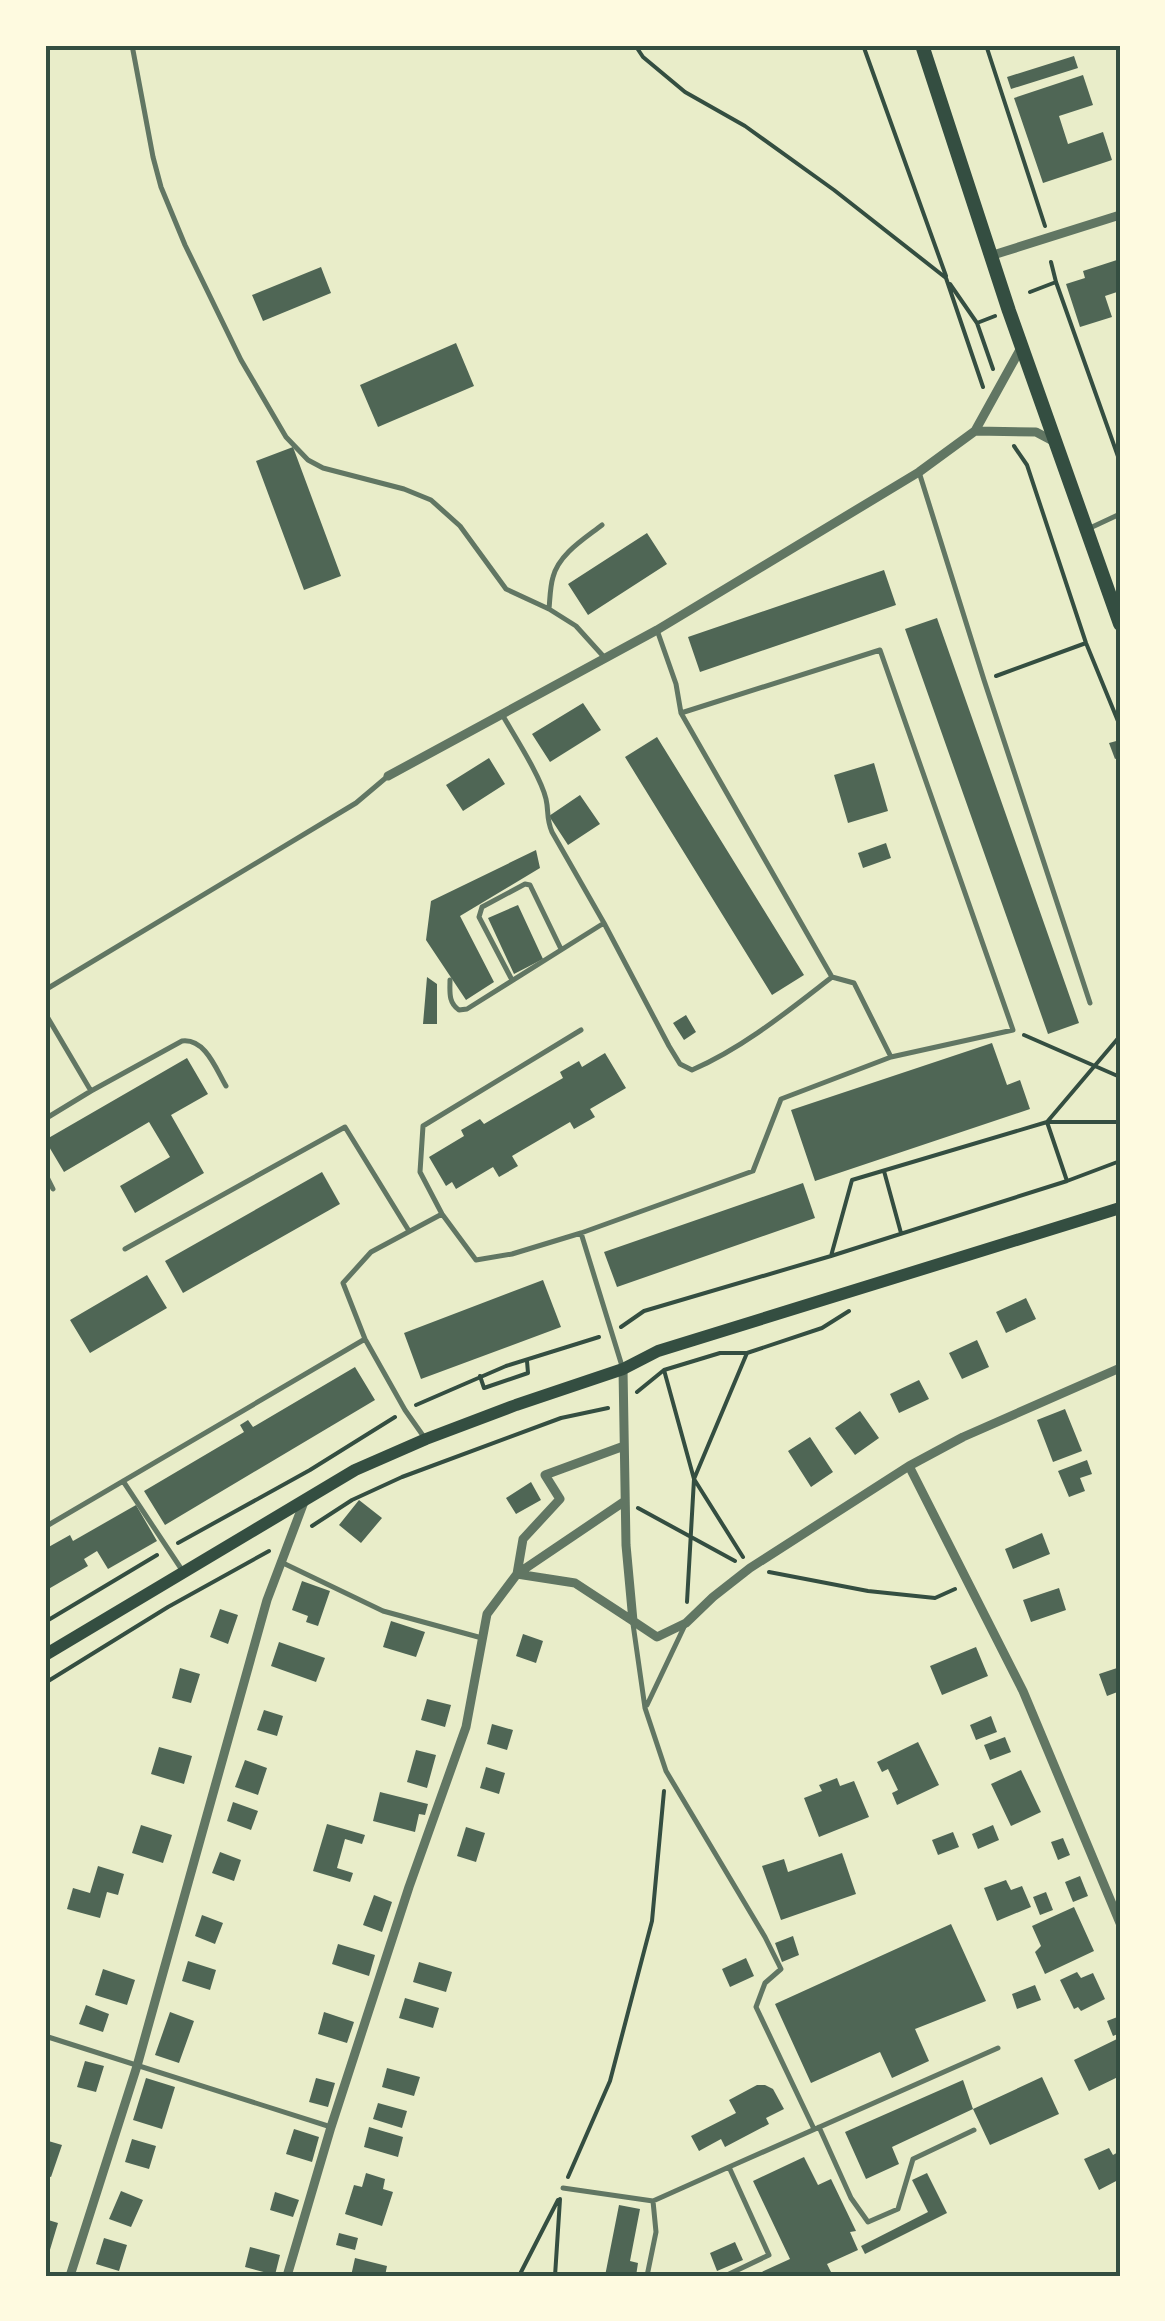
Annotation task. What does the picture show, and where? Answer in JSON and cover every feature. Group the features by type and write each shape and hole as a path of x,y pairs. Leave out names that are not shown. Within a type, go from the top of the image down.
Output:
{"main road":[{"path":"922,45 990,256 1120,624"},
{"path":"45,1655 355,1470 426,1439 622,1369 658,1351 1120,1208"}],"street":[{"path":"990,256 1120,215"},
{"path":"388,776 658,630 919,472 975,431 1022,346"},
{"path":"975,431 1036,432 1055,442"},
{"path":"517,1574 576,1583 657,1637 686,1623 750,1568 909,1466 964,1436 1120,1368"},
{"path":"622,1369 632,1621"},
{"path":"517,1574 523,1538 560,1499 546,1476 624,1446"},
{"path":"909,1466 1024,1691 1120,1923"},
{"path":"70,2276 138,2066 267,1600 306,1499"},
{"path":"287,2276 409,1887 466,1727 487,1614 517,1574 625,1501"}],"lane":[{"path":"132,45 161,188 241,360 286,437 308,460 323,468 431,500 460,526 506,589 576,626 606,659"},
{"path":"919,472 1090,1003"},
{"path":"1087,529 1120,514"},
{"path":"549,610 558,565 602,525"},
{"path":"658,630 681,713 832,977 854,983 891,1057"},
{"path":"581,1030 424,1126 420,1172 442,1214 476,1260 512,1254 581,1233 752,1172 781,1099 891,1057 1013,1030 880,650 681,713"},
{"path":"502,714 546,798 546,817 552,832 680,1064 692,1070 710,1062 773,1022 832,977"},
{"path":"45,990 356,803 388,776"},
{"path":"512,980 478,917 482,908 525,884 530,885 561,949"},
{"path":"450,980 452,1006 467,1010 604,923"},
{"path":"45,1013 90,1091"},
{"path":"45,1119 182,1041 196,1042 204,1049 226,1086"},
{"path":"126,1249 345,1127 409,1231"},
{"path":"45,1173 53,1188"},
{"path":"426,1439 364,1338 343,1283 370,1252 442,1214"},
{"path":"581,1233 622,1369"},
{"path":"45,1528 364,1338"},
{"path":"123,1480 182,1571"},
{"path":"280,1562 383,1611 482,1638"},
{"path":"632,1621 646,1708 666,1771 781,1969 765,1983 756,2007 852,2198 868,2222 898,2210 913,2160 974,2130"},
{"path":"646,1708 686,1623"},
{"path":"45,2036 331,2127"},
{"path":"564,2188 653,2201 998,2048"},
{"path":"725,2276 769,2255 729,2167"},
{"path":"647,2276 656,2232 653,2201"}],"path":[{"path":"635,45 685,92 745,126 946,278 977,323 994,374"},
{"path":"862,45 987,396 991,385"},
{"path":"986,45 1046,230"},
{"path":"1051,262 1120,462"},
{"path":"1030,292 1056,282"},
{"path":"977,323 994,316"},
{"path":"1012,443 1027,465 1086,643 1120,726"},
{"path":"984,680 1086,643"},
{"path":"1013,1030 1120,1077"},
{"path":"1047,1122 1120,1036"},
{"path":"1047,1122 1067,1180"},
{"path":"831,1256 852,1180 1047,1122 1120,1122"},
{"path":"45,1622 166,1549 310,1470 405,1410 480,1376 612,1333 644,1311 831,1256 1120,1160"},
{"path":"884,1172 902,1232"},
{"path":"45,1683 352,1500 402,1477 561,1418 622,1404 664,1370 720,1353 747,1353 822,1328"},
{"path":"686,1623 694,1479 747,1353"},
{"path":"480,1376 484,1388 509,1380 528,1373 527,1360"},
{"path":"664,1370 694,1479 750,1568"},
{"path":"625,1501 750,1568 868,1591 936,1598 970,1583"},
{"path":"564,2188 610,2081 652,1921 666,1771"},
{"path":"519,2276 560,2195 555,2276"}],"building":[{"path":"1074,56 1078,68 1011,89 1007,77"},
{"path":"1083,75 1093,105 1059,116 1068,144 1103,132 1112,160 1043,183 1014,98"},
{"path":"1120,259 1120,291 1105,296 1112,317 1080,327 1066,284 1085,278 1083,271"},
{"path":"321,267 331,293 263,321 252,295"},
{"path":"456,343 474,386 378,427 360,385"},
{"path":"293,447 341,576 304,590 256,461"},
{"path":"647,533 667,564 588,615 568,584"},
{"path":"884,570 896,605 700,672 688,637"},
{"path":"937,618 1079,1023 1048,1034 905,629"},
{"path":"583,703 601,730 550,762 532,734"},
{"path":"657,737 804,975 772,995 625,757"},
{"path":"1120,740 1120,757 1115,759 1109,743"},
{"path":"489,758 505,784 463,811 446,785"},
{"path":"874,763 888,811 848,823 834,775"},
{"path":"580,795 600,824 568,845 549,816"},
{"path":"886,843 891,858 863,868 858,853"},
{"path":"536,850 540,868 460,916 494,982 466,1000 426,940 431,901"},
{"path":"518,905 543,959 514,974 488,918"},
{"path":"427,977 437,984 437,1024 423,1024"},
{"path":"686,1015 696,1032 684,1040 673,1023"},
{"path":"992,1043 1007,1085 1020,1080 1030,1109 815,1181 791,1110"},
{"path":"605,1053 626,1088 590,1109 595,1117 574,1129 570,1122 512,1156 518,1166 499,1177 493,1167 456,1189 452,1182 446,1186 429,1157 464,1136 461,1130 480,1119 484,1124 563,1078 560,1072 579,1061 582,1067"},
{"path":"187,1058 208,1094 171,1115 204,1173 135,1213 120,1186 170,1157 149,1122 64,1172 45,1140"},
{"path":"322,1172 340,1204 183,1293 165,1261"},
{"path":"803,1183 815,1218 617,1287 604,1252"},
{"path":"147,1275 167,1308 90,1353 70,1320"},
{"path":"543,1280 561,1327 421,1379 404,1333"},
{"path":"1026,1298 1036,1319 1006,1333 996,1312"},
{"path":"977,1340 989,1367 962,1379 949,1353"},
{"path":"355,1367 375,1400 165,1525 144,1491 244,1432 240,1425 248,1420 253,1427"},
{"path":"919,1380 929,1399 899,1413 890,1394"},
{"path":"1065,1409 1082,1451 1053,1462 1037,1420"},
{"path":"860,1411 879,1438 855,1455 835,1428"},
{"path":"810,1437 833,1472 811,1487 788,1451"},
{"path":"1087,1460 1092,1474 1080,1478 1085,1491 1069,1497 1058,1471"},
{"path":"531,1482 541,1500 516,1514 506,1498"},
{"path":"359,1500 382,1518 361,1543 339,1525"},
{"path":"136,1505 157,1541 108,1569 97,1551 84,1559 88,1566 45,1591 45,1549 70,1535 73,1541"},
{"path":"1042,1533 1050,1554 1013,1569 1005,1549"},
{"path":"302,1581 330,1591 318,1626 306,1622 308,1616 292,1610"},
{"path":"1059,1588 1066,1610 1031,1622 1023,1600"},
{"path":"220,1609 238,1615 228,1644 210,1637"},
{"path":"391,1621 425,1632 416,1657 383,1647"},
{"path":"523,1634 543,1641 536,1663 516,1656"},
{"path":"279,1642 325,1658 316,1682 271,1666"},
{"path":"976,1647 988,1676 942,1695 930,1666"},
{"path":"1120,1667 1120,1691 1107,1696 1099,1674"},
{"path":"180,1668 200,1674 191,1703 172,1698"},
{"path":"427,1699 451,1705 445,1727 421,1720"},
{"path":"264,1710 283,1716 277,1736 257,1730"},
{"path":"991,1716 997,1732 976,1740 970,1725"},
{"path":"492,1724 513,1730 507,1750 487,1744"},
{"path":"1005,1737 1011,1752 990,1760 984,1745"},
{"path":"918,1742 939,1785 897,1805 892,1793 898,1790 888,1769 882,1772 877,1762"},
{"path":"159,1747 192,1756 184,1784 151,1774"},
{"path":"416,1750 436,1755 427,1788 407,1782"},
{"path":"245,1760 267,1768 258,1795 235,1787"},
{"path":"486,1767 505,1773 499,1794 480,1788"},
{"path":"1021,1770 1041,1812 1011,1826 991,1784"},
{"path":"837,1778 840,1786 854,1781 869,1817 819,1837 804,1798 822,1791 819,1785"},
{"path":"380,1792 428,1804 425,1815 419,1814 415,1832 373,1821"},
{"path":"233,1802 258,1811 251,1830 227,1821"},
{"path":"327,1824 365,1835 362,1844 345,1839 337,1868 353,1873 350,1882 313,1871"},
{"path":"141,1825 172,1835 163,1863 132,1853"},
{"path":"993,1825 999,1840 978,1849 972,1834"},
{"path":"466,1827 485,1833 476,1862 457,1856"},
{"path":"953,1832 959,1847 938,1855 932,1840"},
{"path":"1063,1838 1070,1855 1058,1860 1051,1842"},
{"path":"220,1852 241,1860 234,1881 212,1873"},
{"path":"842,1853 856,1894 781,1920 762,1866 784,1859 788,1872"},
{"path":"98,1866 124,1874 118,1895 107,1892 100,1918 67,1909 73,1888 90,1893"},
{"path":"1080,1876 1088,1896 1073,1902 1065,1882"},
{"path":"1006,1880 1011,1890 1022,1886 1031,1907 997,1921 984,1888"},
{"path":"1046,1892 1053,1910 1040,1915 1033,1897"},
{"path":"374,1895 392,1902 382,1932 363,1925"},
{"path":"1074,1907 1094,1951 1045,1974 1035,1952 1041,1946 1032,1926"},
{"path":"202,1915 223,1923 215,1944 195,1936"},
{"path":"951,1924 986,2001 915,2029 929,2061 892,2078 880,2052 811,2083 775,2004"},
{"path":"793,1936 799,1955 782,1962 775,1943"},
{"path":"338,1944 375,1955 369,1976 332,1964"},
{"path":"746,1958 754,1976 730,1987 722,1969"},
{"path":"188,1961 216,1970 210,1990 182,1981"},
{"path":"419,1962 452,1972 446,1992 413,1982"},
{"path":"103,1969 135,1980 127,2005 95,1995"},
{"path":"1077,1972 1081,1978 1093,1973 1105,1999 1081,2011 1078,2007 1074,2009 1060,1980"},
{"path":"1035,1985 1041,2000 1017,2009 1012,1994"},
{"path":"405,1998 439,2008 433,2028 399,2018"},
{"path":"86,2005 109,2014 103,2032 79,2024"},
{"path":"170,2012 194,2021 179,2063 155,2055"},
{"path":"324,2012 354,2022 347,2043 318,2034"},
{"path":"1120,2016 1120,2033 1113,2036 1107,2021"},
{"path":"1117,2039 1120,2076 1089,2091 1074,2060"},
{"path":"85,2061 104,2066 96,2092 77,2087"},
{"path":"387,2068 420,2077 414,2096 382,2087"},
{"path":"1042,2077 1059,2114 990,2145 973,2109"},
{"path":"146,2078 175,2087 162,2129 133,2120"},
{"path":"316,2078 335,2083 328,2107 309,2102"},
{"path":"963,2080 973,2109 892,2147 899,2164 866,2179 845,2132"},
{"path":"757,2085 773,2089 784,2109 766,2118 769,2124 725,2147 721,2139 699,2151 691,2136 736,2113 729,2100"},
{"path":"378,2103 407,2111 402,2128 373,2119"},
{"path":"369,2127 403,2137 398,2157 364,2147"},
{"path":"294,2129 319,2137 312,2162 286,2154"},
{"path":"132,2139 156,2146 149,2169 125,2162"},
{"path":"45,2140 62,2145 51,2177 45,2175"},
{"path":"1109,2148 1113,2155 1120,2151 1120,2179 1099,2190 1084,2159"},
{"path":"804,2157 818,2185 831,2179 856,2231 850,2232 858,2250 827,2264 833,2276 753,2276 790,2259 753,2181"},
{"path":"366,2173 385,2179 383,2189 393,2192 382,2226 345,2214 354,2185 362,2187"},
{"path":"927,2173 947,2213 865,2254 861,2246 928,2212 912,2180"},
{"path":"121,2191 143,2200 131,2227 109,2219"},
{"path":"275,2192 299,2200 293,2217 270,2210"},
{"path":"619,2205 640,2209 630,2261 638,2263 636,2276 605,2276"},
{"path":"45,2219 58,2223 49,2253 45,2252"},
{"path":"339,2233 358,2238 355,2250 336,2245"},
{"path":"104,2238 127,2245 119,2271 96,2264"},
{"path":"735,2242 743,2260 717,2271 710,2253"},
{"path":"250,2247 280,2255 275,2275 245,2267"},
{"path":"355,2258 387,2266 385,2276 351,2276"}]}
